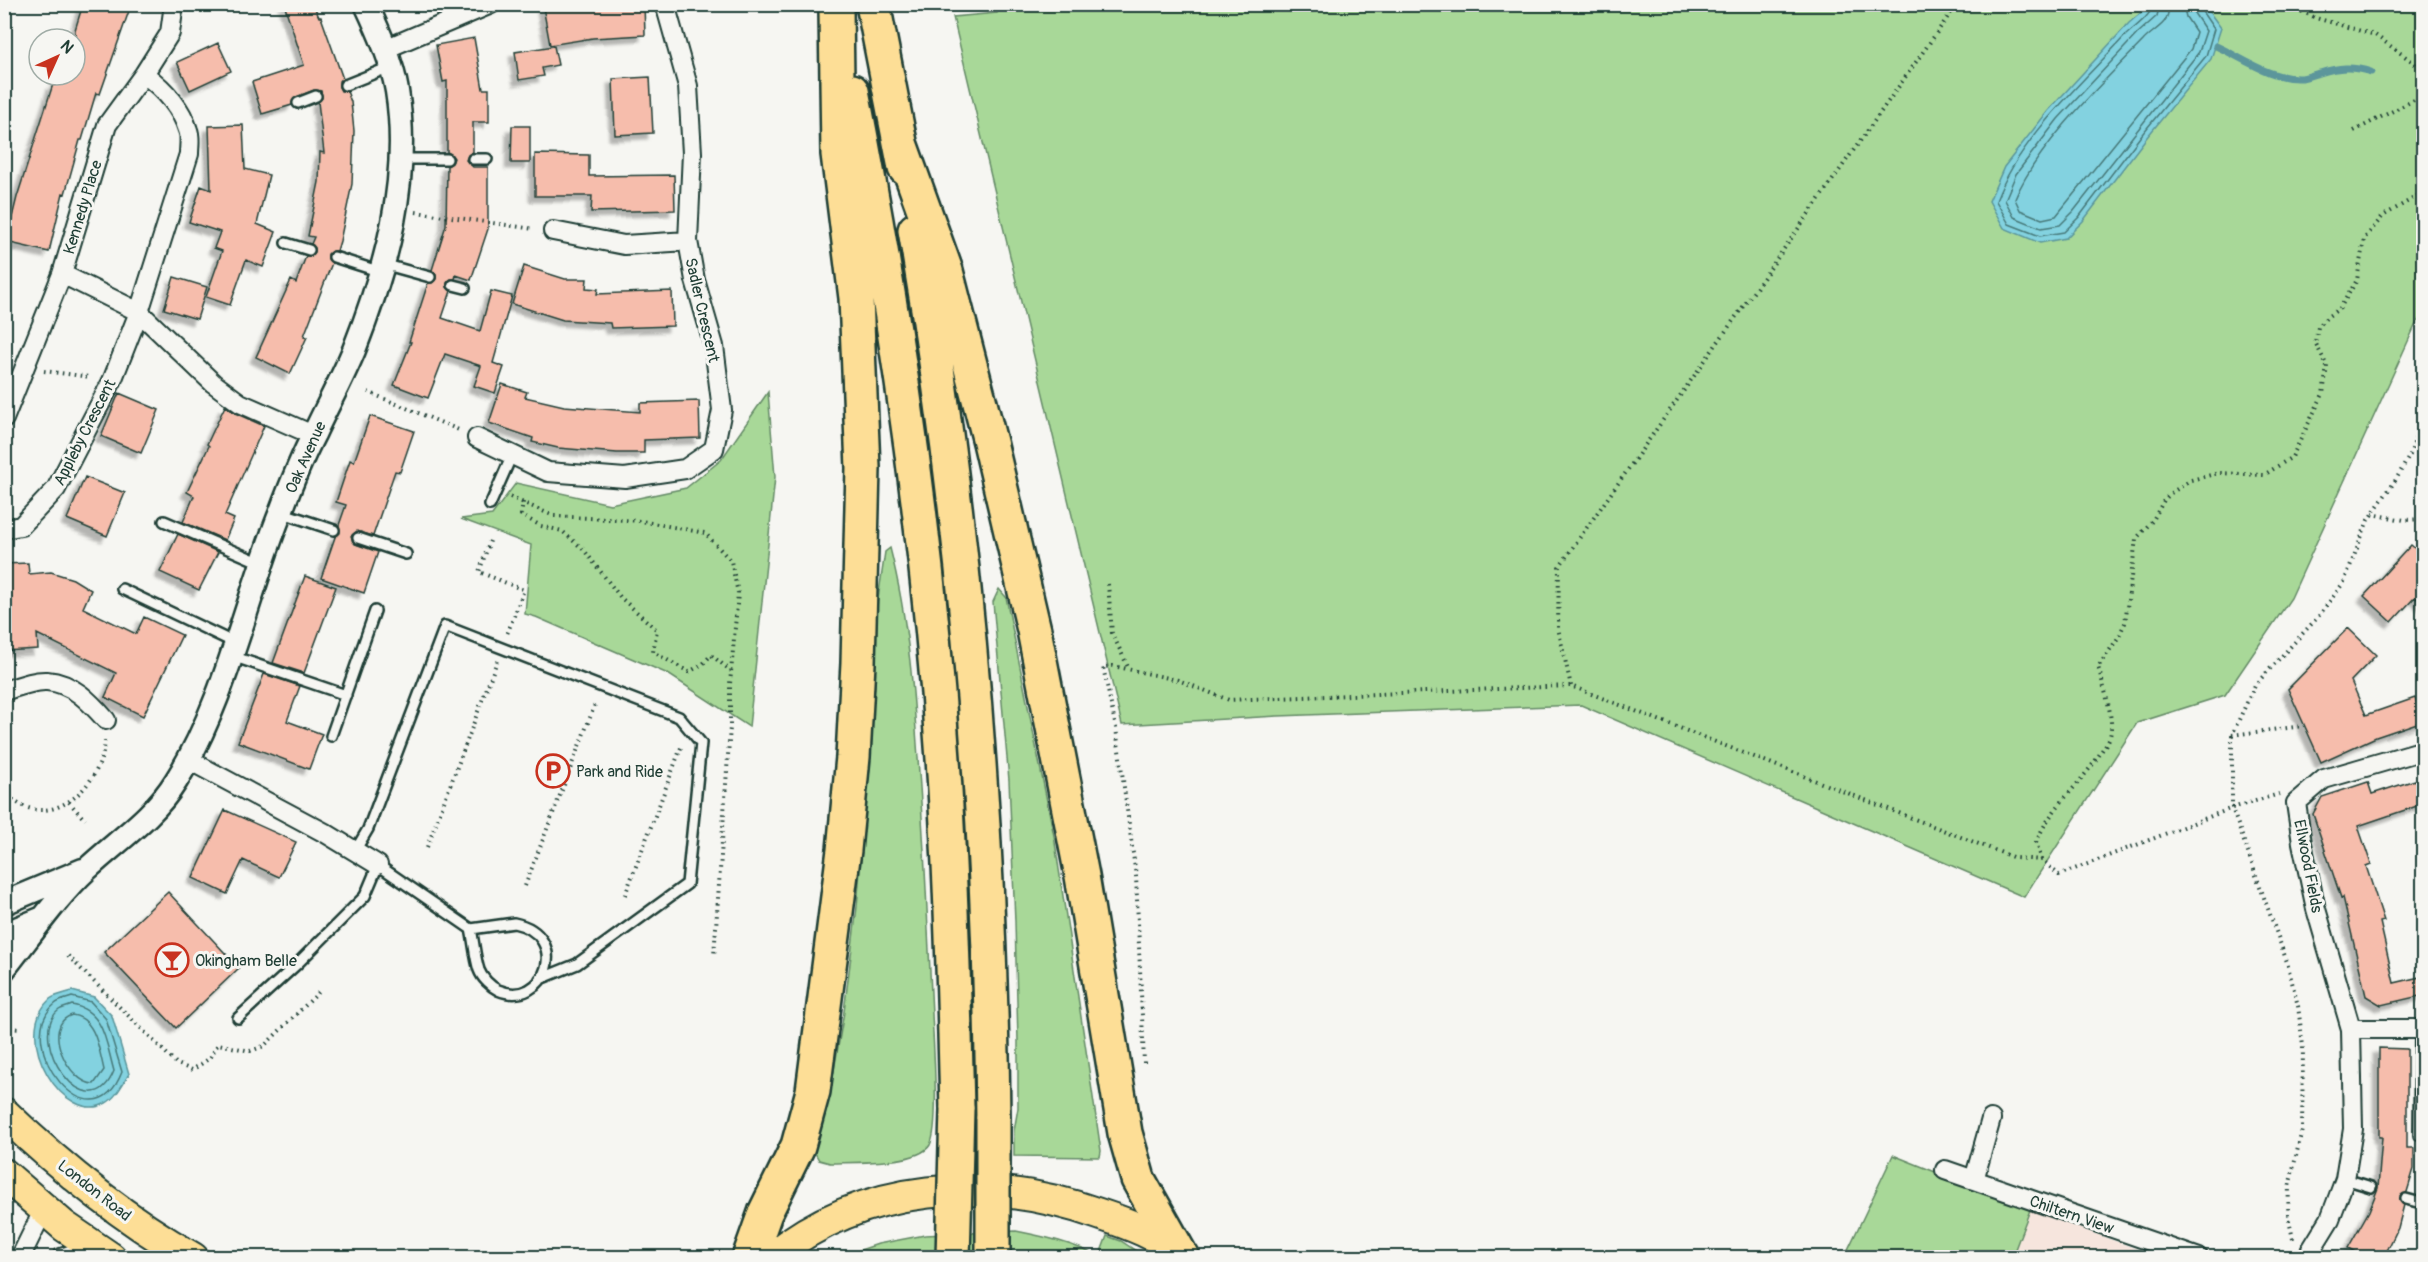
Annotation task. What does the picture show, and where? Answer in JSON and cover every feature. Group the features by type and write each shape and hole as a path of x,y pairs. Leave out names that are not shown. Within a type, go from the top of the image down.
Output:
{"highway":[{"path":"873,4 901,146 933,333 969,623 985,841 993,1119 993,1257"},
{"path":"836,7 889,290 904,384 918,498 943,758 957,1109 953,1257"},
{"path":"749,1257 765,1213 798,1146 813,1091 844,850 853,757 862,557 862,432 856,298 838,153 836,7"},
{"path":"901,146 946,271 990,442 1034,630 1066,786 1118,1099 1129,1151 1138,1179 1183,1255"}],"main road":[{"name":"London Road","path":"4,1113 72,1173 151,1232 193,1257"},
{"path":"44,1209 72,1173"},
{"path":"4,1174 44,1209 103,1252"},
{"path":"770,1257 816,1226 855,1208 910,1194 957,1189 1008,1192 1073,1205 1134,1226 1183,1255"}],"street":[{"name":"Kennedy Place","path":"4,419 62,274 107,125 170,33 174,4"},
{"name":"Oak Avenue","path":"4,969 43,918 87,869 143,822 176,782 217,692 280,512 313,435 354,351 392,233 400,159 401,127 397,90 388,58 366,4"},
{"path":"388,58 491,4"},
{"name":"Sadler Crescent","path":"477,438 548,472 625,478 685,469 714,449 722,410 714,346 695,280 688,241 692,153 688,86 665,4"},
{"name":"Appleby Crescent","path":"4,529 21,526 56,489 112,381 139,312 189,154 189,132 174,103 157,84 144,74"},
{"name":"Sadler Crescent","path":"553,231 624,245 688,241"},
{"path":"62,274 139,312 213,383 240,403 313,435"},
{"path":"4,691 46,681 69,688 85,697 106,720"},
{"name":"Ellwood Fields","path":"2351,1029 2316,909 2296,803 2324,779 2424,750"},
{"path":"187,759 378,865"},
{"name":"Oak Avenue","path":"4,903 87,869"},
{"name":"Oak Avenue","path":"4,934 43,918"},
{"path":"2300,1252 2330,1219 2345,1179 2354,1129 2351,1029 2422,1029"},
{"path":"1974,1180 1991,1119"},
{"name":"Chiltern View","path":"1946,1170 2199,1257"},
{"path":"20,1257 44,1209"},
{"path":"61,1257 103,1252"}],"lane":[{"path":"345,85 388,58"},
{"path":"298,103 316,96"},
{"path":"400,159 447,159"},
{"path":"473,159 487,159"},
{"path":"286,243 309,250"},
{"path":"334,257 430,278"},
{"path":"453,285 465,288"},
{"path":"490,505 512,455"},
{"path":"280,512 334,530"},
{"path":"164,521 263,564"},
{"path":"358,538 406,554"},
{"path":"122,589 233,649 346,695"},
{"path":"331,736 375,611"},
{"path":"355,851 368,829 445,626 679,717 701,743 687,884 578,964 540,979 528,990 517,993 505,993 485,981 479,970 471,929"},
{"path":"238,1018 296,965 365,896 378,865 471,929 514,922 536,931 543,940 548,962 540,979"},
{"path":"2420,1135 2422,1029"},
{"path":"2345,1179 2371,1187"},
{"path":"2406,1199 2421,1203"}],"path":[{"path":"1571,686 1558,628 1559,567 1957,4"},
{"path":"2285,4 2316,18 2375,34 2413,62 2424,74"},
{"path":"2354,131 2424,94"},
{"path":"2306,794 2287,791 2232,808 2060,875 2042,860 2036,843 2042,826 2055,807 2089,771 2110,736 2108,698 2098,667 2118,638 2125,623 2136,539 2153,519 2164,500 2191,480 2219,473 2264,475 2292,457 2323,394 2327,366 2315,342 2318,327 2340,308 2358,280 2364,239 2383,216 2424,192"},
{"path":"416,212 553,231"},
{"path":"38,371 53,371 112,381"},
{"path":"368,392 477,438"},
{"path":"2300,1252 2288,1215 2289,1187 2302,1130 2303,1074 2298,1006 2287,962 2232,808 2232,735 2255,685 2318,617 2344,582 2372,514 2410,455 2424,412"},
{"path":"496,491 554,516 640,521 705,532 731,561 738,593 731,671 730,727 714,956"},
{"path":"523,502 521,515 541,526 562,531 584,550 621,598 657,630 653,652 689,672 711,655 731,671"},
{"path":"2372,514 2404,520 2424,519"},
{"path":"427,847 524,590 479,572 490,541"},
{"path":"1108,584 1112,633 1129,669"},
{"path":"1144,1068 1136,876 1116,728 1103,667 1113,666 1178,680 1228,700 1571,686 2015,858 2042,860"},
{"path":"525,886 602,687"},
{"path":"4,791 22,805 33,808 48,810 64,807 89,783 98,770 104,750 106,720"},
{"path":"2232,735 2302,726"},
{"path":"625,895 682,745"},
{"path":"69,802 85,820"},
{"path":"68,956 177,1064 192,1070 210,1058 219,1044 250,1051 264,1046 320,990"},
{"path":"4,1027 20,1029"}],"shaded area":[{"path":"2030,1210 2158,1257 2012,1258"}],"green space":[{"path":"999,4 2423,5 2423,313 2291,598 2225,695 2137,723 2024,897 1581,705 1278,716 1122,725 953,17 997,13"},
{"path":"768,392 775,477 749,727 668,674 525,614 531,545 461,519 492,515 516,483 610,504 686,488 721,460"},
{"path":"890,548 902,604 915,716 934,1042 935,1120 930,1145 913,1156 884,1161 830,1163 819,1160 814,1151 831,1088 844,1012 857,907 875,685 877,606 885,552"},
{"path":"999,589 1006,597 1054,836 1101,1151 1100,1157 1014,1156 1014,1131 1018,1108 1015,921 1009,780 993,602"},
{"path":"1893,1155 2030,1210 2012,1257 1844,1258"},
{"path":"1016,1231 1059,1241 1099,1257 1107,1236 1121,1241 1145,1257 837,1258 878,1244 925,1235"}],"water":[{"path":"2151,4 2204,5 2221,28 2211,59 2147,137 2083,221 2066,238 2040,243 2004,228 1989,201 2004,167 2048,111 2129,23"},
{"path":"72,991 94,997 112,1016 129,1074 110,1101 90,1107 74,1102 59,1091 47,1074 39,1055 36,1035 39,1015 50,999"}],"building":[{"path":"83,4 119,4 130,8 100,94 96,93 82,140 80,140 65,194 63,193 49,252 6,242 17,197 52,87 87,87 87,27 76,27"},
{"path":"284,4 313,4 321,17 343,79 339,81 339,87 341,91 347,91 351,102 354,131 352,184 340,241 337,251 328,254 328,259 332,263 304,336 307,337 290,374 256,357 291,280 296,283 306,256 311,256 315,252 311,244 314,237 308,236 319,182 320,152 324,153 318,102 322,98 321,91 314,90 296,97 292,105 262,114 252,82 304,65"},
{"path":"554,4 644,4 645,35 593,38 550,45 543,7"},
{"path":"474,38 483,89 489,89 489,122 473,122 473,152 466,160 473,167 488,167 488,229 471,280 456,275 455,279 447,283 451,291 442,318 480,331 491,291 512,296 493,363 504,367 495,393 474,386 481,366 445,354 428,398 394,385 411,342 409,342 428,283 436,279 432,270 446,225 447,166 454,158 447,152 447,81 443,82 436,45"},
{"path":"218,43 231,71 190,90 177,62"},
{"path":"554,46 558,65 542,68 544,76 519,80 515,52"},
{"path":"650,77 653,133 615,135 613,79"},
{"path":"243,125 245,169 269,175 257,224 276,232 263,267 246,260 230,305 206,297 222,251 214,248 220,232 189,222 201,186 211,190 209,126"},
{"path":"512,126 530,126 530,163 511,163"},
{"path":"535,154 589,155 589,176 674,175 675,210 591,212 592,196 535,196"},
{"path":"524,266 565,279 587,279 586,288 598,289 597,294 672,291 673,326 611,328 610,323 563,320 512,304"},
{"path":"174,277 207,287 197,319 164,309"},
{"path":"502,384 527,392 525,397 564,406 640,412 640,403 699,401 700,438 644,440 644,453 558,448 532,442 533,438 489,423"},
{"path":"119,393 159,410 141,453 101,436"},
{"path":"225,406 264,426 225,515 234,519 225,540 183,522 194,496 187,492"},
{"path":"370,416 414,431 400,472 395,471 373,536 357,531 351,536 355,544 378,552 364,593 321,578 335,537 340,533 339,525 346,505 336,502 350,460 354,462"},
{"path":"85,477 125,493 107,536 67,519"},
{"path":"178,534 218,552 199,590 160,572"},
{"path":"2411,545 2424,556 2424,605 2415,597 2392,622 2364,596"},
{"path":"28,563 29,574 51,572 73,579 91,590 83,608 136,634 144,617 182,635 143,716 105,697 116,673 37,634 38,649 4,651 4,564"},
{"path":"305,576 336,587 304,673 273,663"},
{"path":"2348,628 2376,655 2351,681 2366,715 2415,698 2423,721 2376,737 2321,762 2288,689"},
{"path":"264,674 300,686 287,721 322,734 309,769 238,742"},
{"path":"2415,780 2423,804 2358,826 2371,864 2366,866 2384,921 2380,922 2394,983 2424,976 2424,995 2381,1005 2366,996 2343,897 2341,898 2313,814 2322,797 2368,782 2372,794"},
{"path":"225,810 296,842 279,877 243,860 227,894 193,878"},
{"name":"Okingham Belle","path":"168,892 239,968 176,1028 104,952"},
{"path":"2379,1048 2407,1049 2407,1148 2414,1148 2414,1169 2407,1192 2400,1197 2404,1205 2398,1228 2384,1257 2364,1257 2348,1248 2369,1211 2378,1188 2382,1137 2379,1137"}],"waterway":[{"path":"2216,46 2279,76 2302,78 2333,69 2346,68 2371,72"}],"place":[{"name":"Park and Ride","path":"553,771"},
{"name":"Okingham Belle","path":"172,960"}]}
